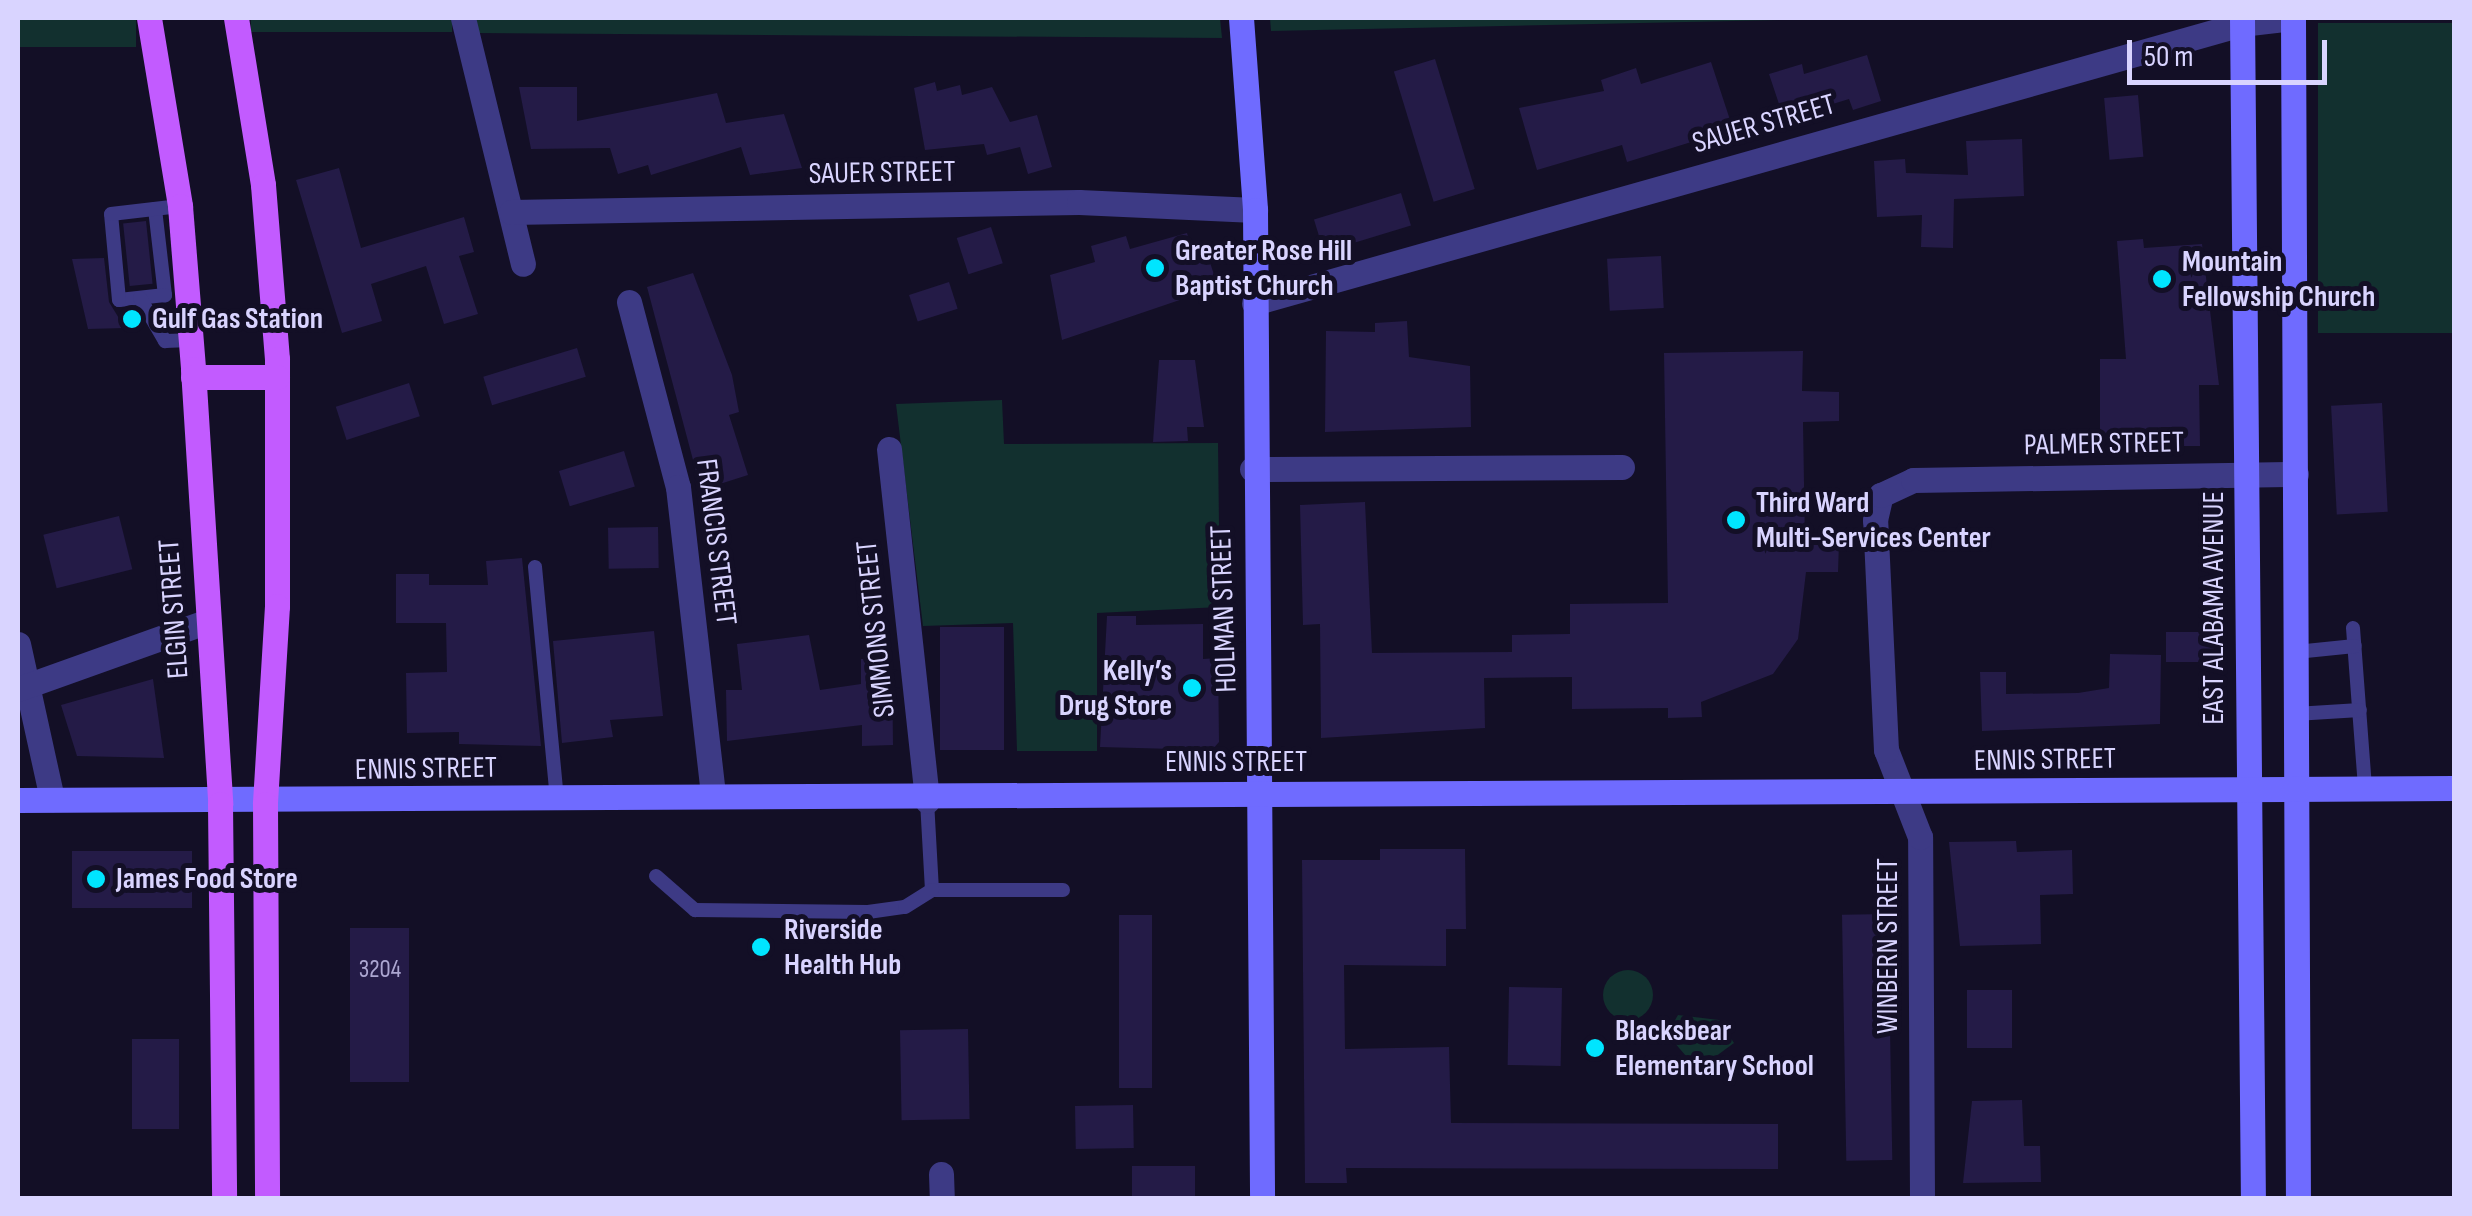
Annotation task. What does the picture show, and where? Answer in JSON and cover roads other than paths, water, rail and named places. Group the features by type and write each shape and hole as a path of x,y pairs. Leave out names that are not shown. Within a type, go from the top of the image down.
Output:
{"main road":[{"name":"ELGIN STREET","path":"148,18 168,208 193,376 220,804 224,1198"},
{"path":"236,18 262,185 277,376 276,606 264,804 267,1198"},
{"path":"193,376 277,376"}],"street":[{"path":"463,18 523,264"},
{"name":"HOLMAN STREET","path":"1241,18 1255,210 1252,469 1262,796 1262,1198"},
{"path":"2293,18 2298,1198"},
{"name":"SAUER STREET","path":"1254,303 2242,21 2293,18"},
{"name":"EAST ALABAMA AVENUE","path":"2242,21 2253,1198"},
{"name":"SAUER STREET","path":"511,212 1079,202 1255,210"},
{"name":"FRANCIS STREET","path":"629,302 678,487 713,795"},
{"name":"SIMMONS STREET","path":"888,449 927,801"},
{"path":"1252,469 1622,467"},
{"name":"PALMER STREET","path":"1913,480 2296,474"},
{"name":"WINBERN STREET","path":"1913,480 1882,495 1875,520 1886,750 1920,838 1922,1198"},
{"path":"23,687 208,620"},
{"path":"18,644 23,687 52,800"},
{"name":"ENNIS STREET","path":"18,800 264,804 713,795 927,801 2454,788"}],"lane":[{"path":"168,208 165,295 120,300 111,214 168,208"},
{"path":"140,298 165,341 190,340"},
{"path":"534,567 557,799"},
{"path":"2354,628 2365,788"},
{"path":"2296,652 2355,646"},
{"path":"2295,714 2360,710"},
{"path":"927,801 932,890"},
{"path":"656,876 695,910 868,912 905,907 932,890 1062,890"}],"place":[{"name":"Greater Rose Hill Baptist Church","path":"1155,268"},
{"name":"Mountain Fellowship Church","path":"2162,279"},
{"name":"Gulf Gas Station","path":"132,319"},
{"name":"Third Ward Multi-Services Center","path":"1736,520"},
{"name":"Kelly’s Drug Store","path":"1192,688"},
{"name":"James Food Store","path":"96,879"},
{"name":"Riverside Health Hub","path":"761,947"},
{"name":"Blacksbear Elementary School","path":"1595,1048"}]}
